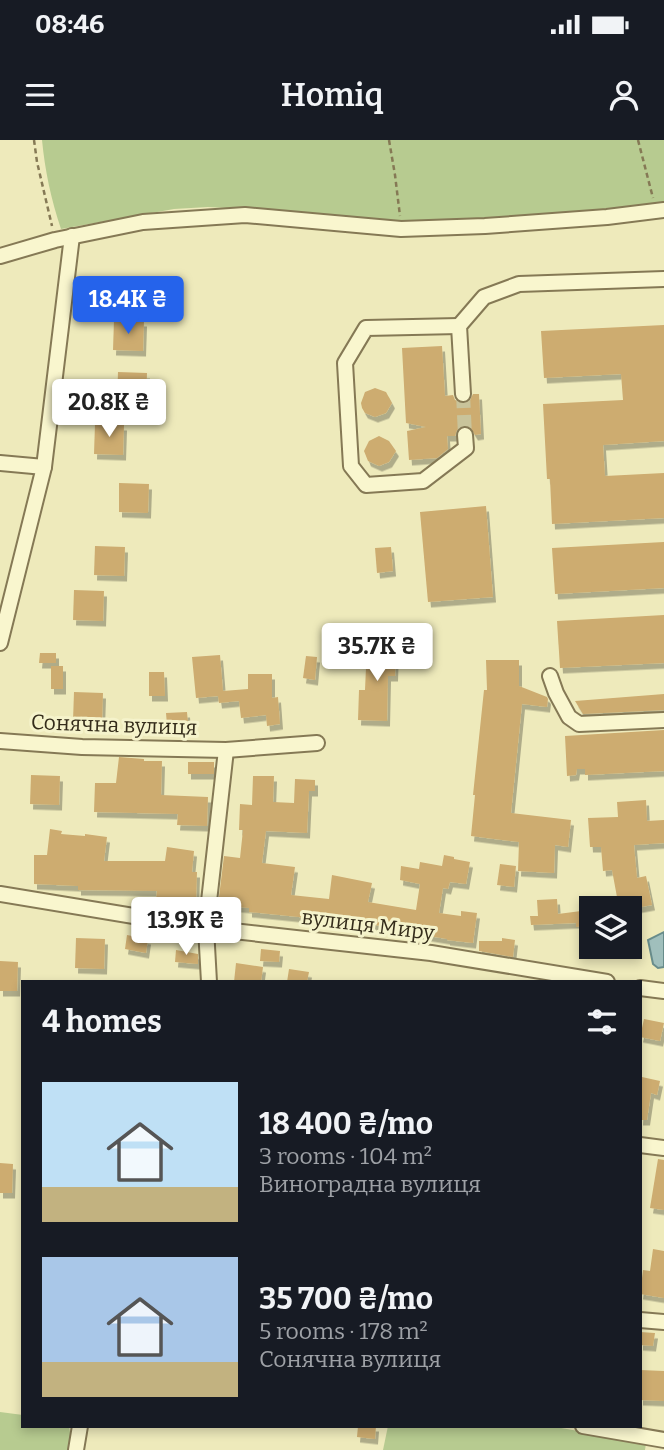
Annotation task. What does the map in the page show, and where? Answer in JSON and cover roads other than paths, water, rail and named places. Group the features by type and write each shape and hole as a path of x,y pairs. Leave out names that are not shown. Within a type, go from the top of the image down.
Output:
{"street":[{"path":"0,256 55,240 143,222 245,215 401,229 485,226 607,217 660,210"},
{"path":"0,643 44,467 72,236"},
{"path":"463,394 459,326 484,297 519,285 664,279"},
{"path":"459,326 366,328 345,363 351,466 366,485 423,481 466,448 465,435"},
{"path":"0,463 44,467"},
{"path":"550,677 569,716 579,723 664,720"},
{"name":"Сонячна вулиця","path":"0,741 82,747 226,750 317,743"},
{"name":"Сонячна вулиця","path":"209,980 206,928 226,750"},
{"name":"вулиця Миру","path":"0,894 206,928 431,953 595,980"},
{"path":"642,988 664,991"},
{"path":"642,1145 664,1148"},
{"path":"642,1320 664,1322"},
{"path":"76,1450 80,1428"},
{"path":"595,1428 664,1440"}],"water":[{"path":"664,932 664,967 658,968 653,964 648,940"}],"tunnel":[{"path":"463,394 465,435"}]}
